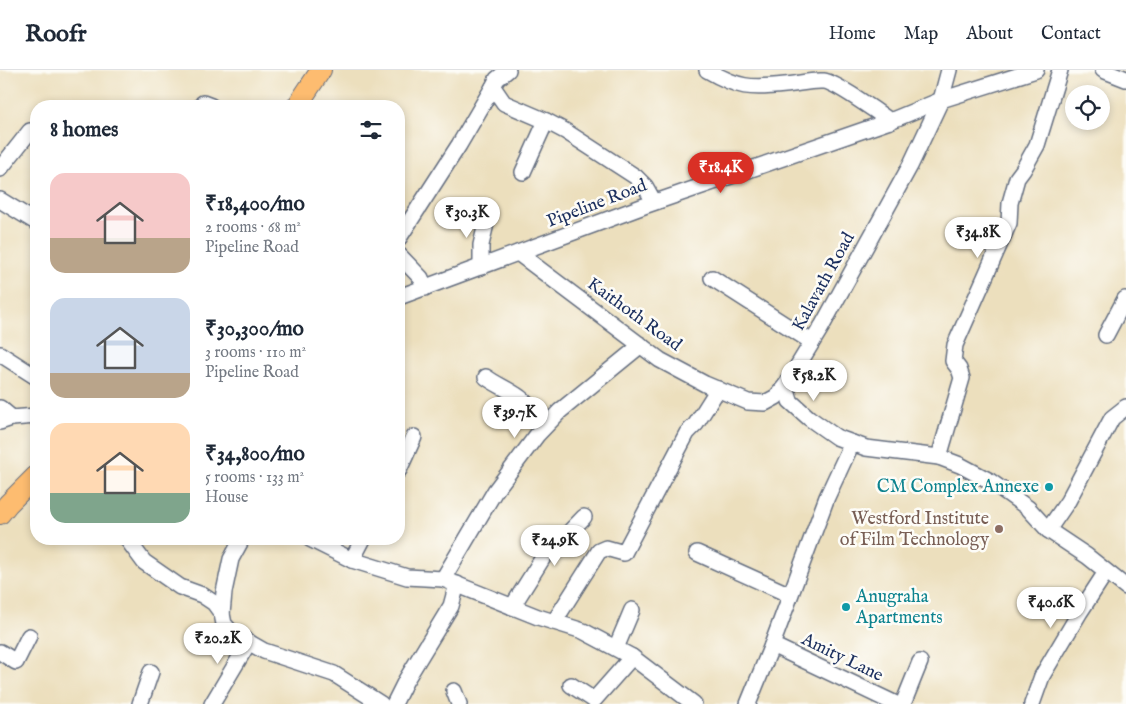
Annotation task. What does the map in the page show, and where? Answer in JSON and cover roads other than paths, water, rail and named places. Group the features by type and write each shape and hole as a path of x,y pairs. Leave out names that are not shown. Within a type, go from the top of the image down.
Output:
{"main road":[{"path":"301,100 321,70"},
{"path":"0,514 30,482"}],"street":[{"path":"405,229 459,145 497,79 508,70"},
{"path":"708,70 728,82 748,88 826,81 890,121"},
{"name":"Kalavath Road","path":"786,385 910,166 941,100 949,70"},
{"name":"Pipeline Road","path":"405,295 654,202 890,121 941,100 1036,70"},
{"path":"939,457 962,378 959,369 953,361 956,345 1010,224 1010,203 1017,178 1037,145 1060,70"},
{"path":"1103,70 1126,79"},
{"path":"493,87 504,103 565,131 636,177 645,186 654,202"},
{"path":"523,172 546,121"},
{"path":"0,169 30,131"},
{"path":"0,200 30,218"},
{"path":"481,267 481,245 488,215"},
{"name":"Kaithoth Road","path":"518,253 660,360 718,389 748,402 765,403 776,397 786,385"},
{"path":"405,261 421,278 425,288"},
{"path":"712,278 812,342"},
{"path":"1106,334 1126,299"},
{"path":"394,704 406,680 451,606 450,582 495,490 542,429 640,345"},
{"path":"0,354 30,373"},
{"path":"486,377 517,395 526,403 542,429"},
{"path":"786,385 790,400 809,418 836,437 866,448 939,457 960,465 990,481 1028,508 1048,530 1126,587"},
{"path":"554,622 599,551 606,548 624,552 687,433 696,424 718,389"},
{"path":"1048,530 1068,501 1112,418 1126,407"},
{"path":"0,408 6,420 30,417"},
{"path":"405,457 414,437"},
{"path":"748,704 827,497 852,443"},
{"path":"512,606 544,556 584,517"},
{"path":"131,545 144,562 180,587 202,595 214,603 222,614"},
{"path":"239,545 231,559 224,592 222,614 224,624 231,632 264,651 334,674 380,704"},
{"path":"322,545 352,560 407,577 450,582 554,622 583,630 632,657 694,704"},
{"path":"352,560 360,545"},
{"path":"697,553 790,595"},
{"path":"1032,704 1042,676 1106,572"},
{"path":"616,648 632,610"},
{"path":"0,652 16,662 30,636"},
{"path":"212,704 249,642"},
{"name":"Amity Lane","path":"772,645 896,704"},
{"path":"571,685 594,700 632,657"},
{"path":"903,704 920,662"},
{"path":"140,704 151,672"}],"place":[{"name":"CM Complex Annexe","path":"1049,487"},
{"name":"Westford Institute of Film Technology","path":"999,529"},
{"name":"Anugraha Apartments","path":"846,607"}]}
